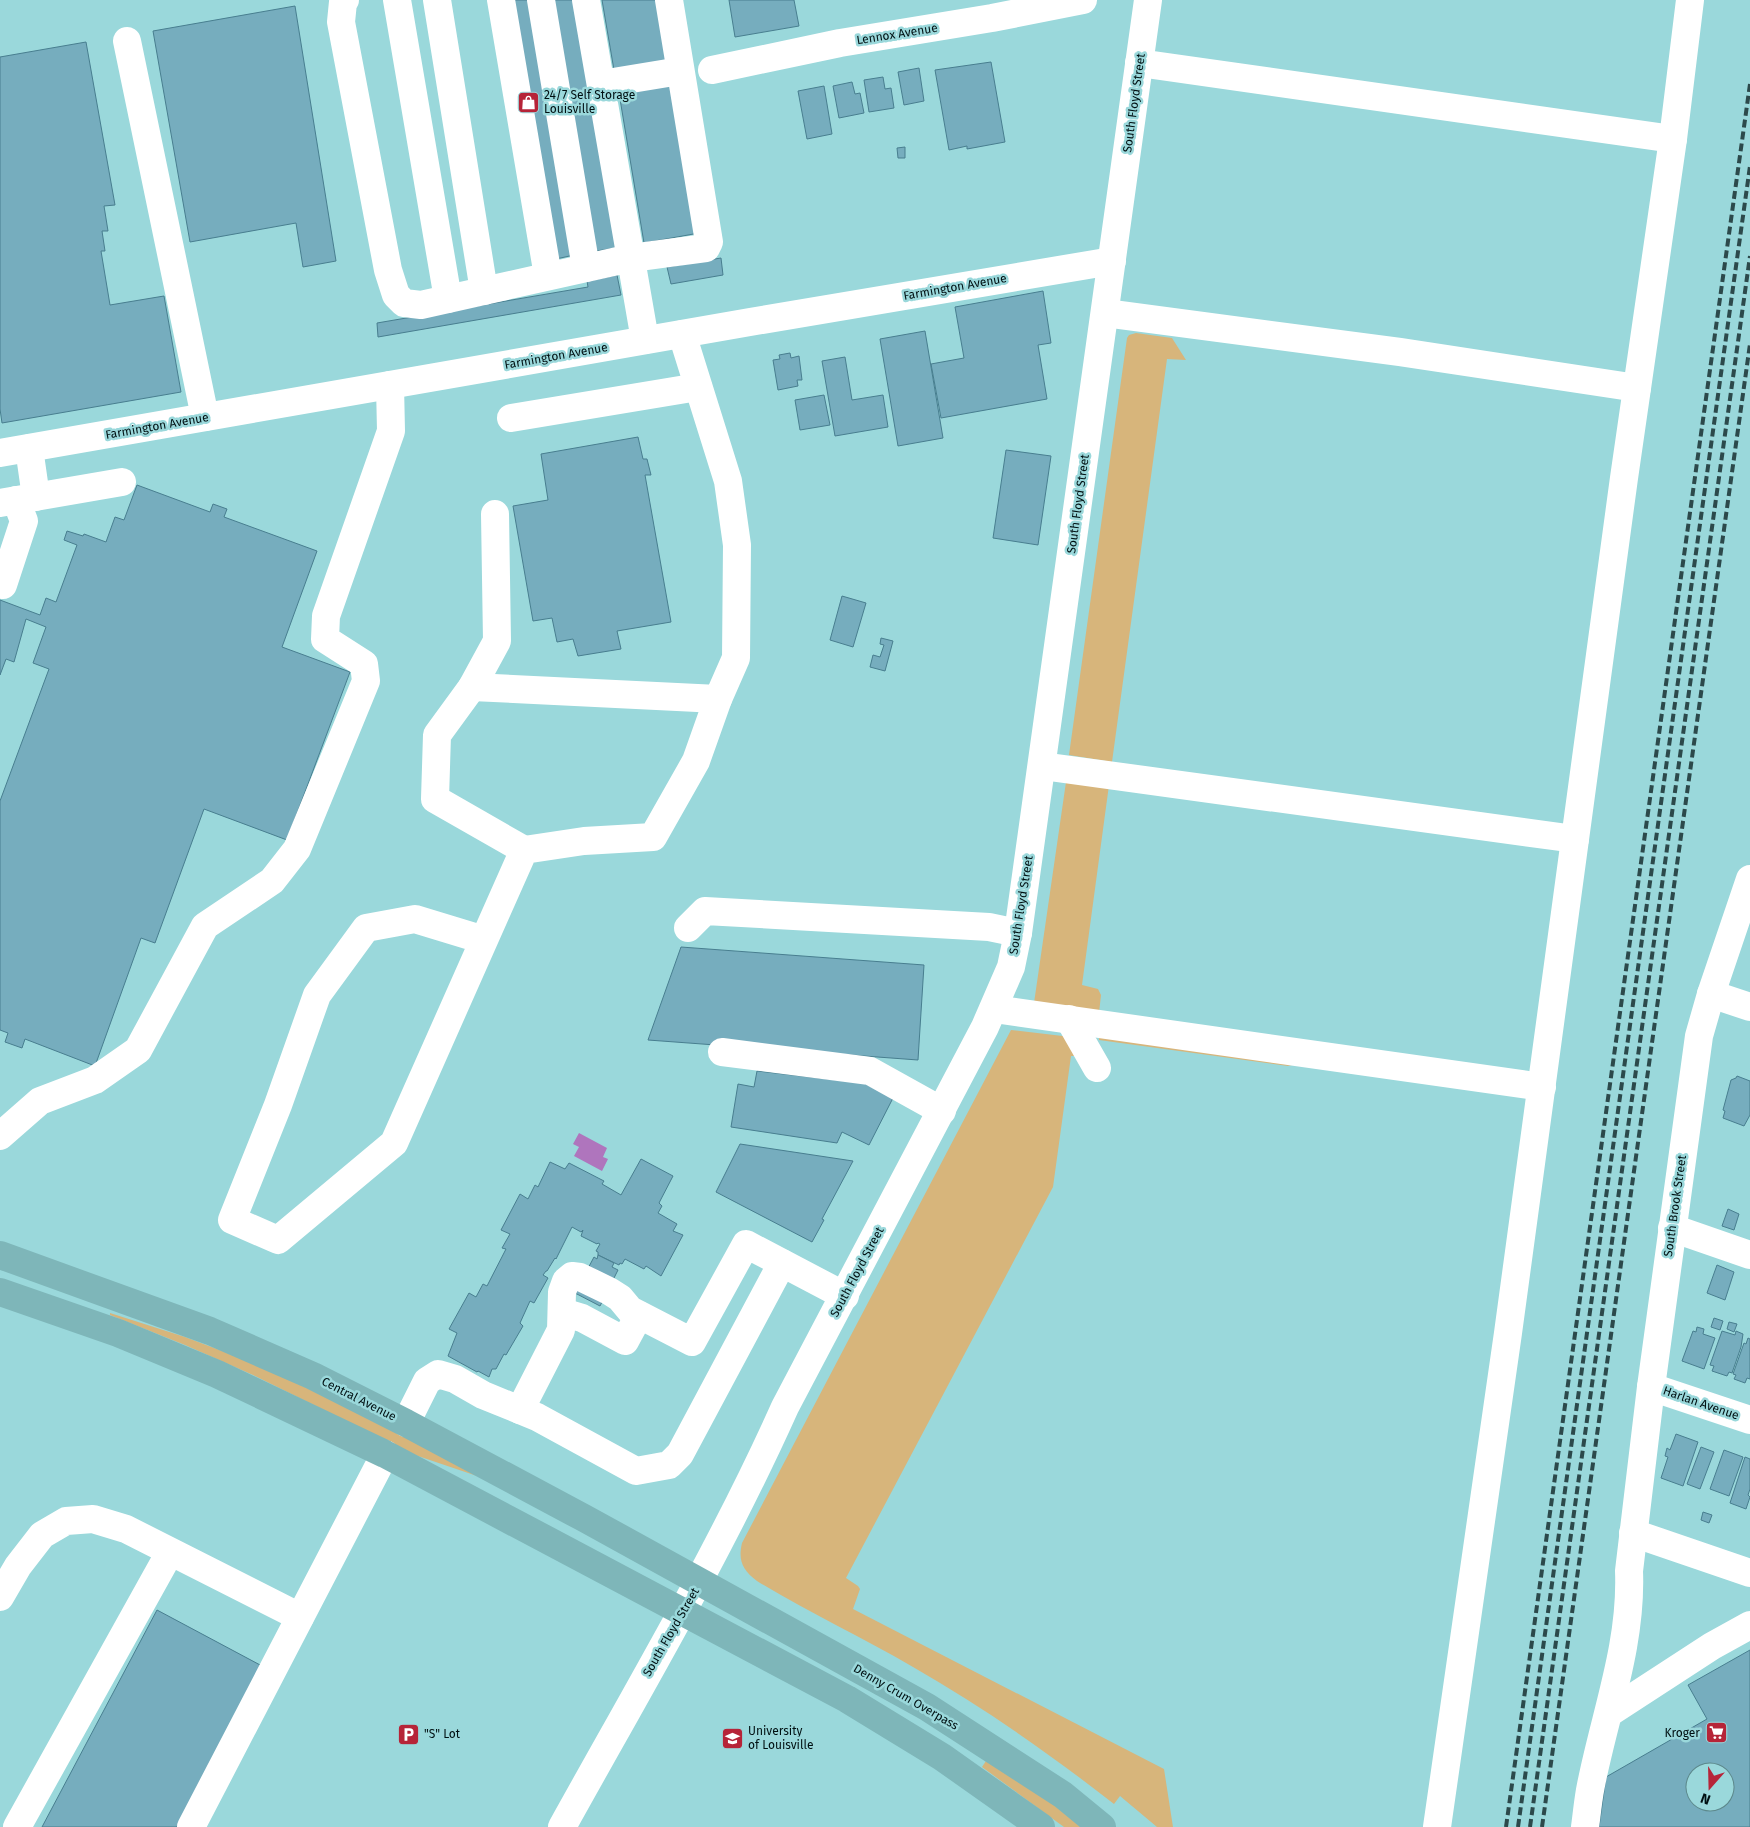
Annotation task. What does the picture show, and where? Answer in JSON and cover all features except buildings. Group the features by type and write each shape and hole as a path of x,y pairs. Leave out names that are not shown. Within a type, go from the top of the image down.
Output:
{"main road":[{"name":"Central Avenue","path":"0,1255 210,1331 313,1376 406,1423 700,1581"},
{"path":"0,1292 118,1333 217,1374 385,1454 847,1699 942,1757 1041,1827"},
{"name":"Denny Crum Overpass","path":"700,1581 927,1707 1063,1795 1102,1827"}],"street":[{"path":"345,0 343,2 341,22 388,270 396,295 404,303 421,305 631,258 706,248 709,242 669,0"},
{"path":"397,0 448,299"},
{"path":"437,0 484,291"},
{"path":"501,0 548,276"},
{"path":"541,0 586,268"},
{"path":"586,0 646,340"},
{"name":"Lennox Avenue","path":"712,70 840,43 992,18 1083,0"},
{"name":"South Floyd Street","path":"562,1827 700,1581 759,1464 785,1407 942,1112 994,1009 1011,967 1018,933 1042,766 1148,0"},
{"path":"1437,1827 1542,1087 1637,388 1673,139 1690,0"},
{"path":"127,41 205,417"},
{"path":"1139,63 1673,139"},
{"path":"602,84 680,71"},
{"name":"Farmington Avenue","path":"0,453 1112,261"},
{"path":"1105,313 1400,352 1637,388"},
{"path":"496,514 497,641 472,687 437,735 435,798 524,850 584,841 653,837 696,761 718,699 736,658 737,546 728,481 682,334"},
{"path":"0,1136 40,1101 95,1080 138,1050 205,926 272,881 297,849 366,681 364,664 325,639 326,616 391,431 390,385"},
{"path":"511,418 698,387"},
{"path":"3,585 24,521 17,500 29,448"},
{"path":"17,500 122,482"},
{"path":"472,687 718,699"},
{"path":"1042,766 1575,839"},
{"path":"484,940 415,919 366,928 317,995 278,1105 232,1220 278,1240 394,1143 524,850"},
{"name":"South Brook Street","path":"1585,1827 1590,1786 1619,1671 1630,1596 1629,1571 1651,1387 1699,1036 1711,994 1750,879"},
{"path":"688,928 705,911 989,927 1018,933"},
{"path":"1711,994 1750,1007"},
{"path":"994,1009 1542,1087"},
{"path":"1069,1019 1097,1068"},
{"path":"722,1052 870,1071 942,1112"},
{"path":"1672,1228 1750,1255"},
{"path":"692,1342 746,1244 845,1296"},
{"path":"406,1423 427,1382 438,1374 455,1379 483,1395 537,1417 636,1471 669,1465 680,1454 782,1263"},
{"path":"520,1410 561,1330 562,1292 566,1281 572,1276 580,1277 609,1291 620,1298 630,1310 730,1361"},
{"path":"562,1312 582,1318 625,1341 639,1315"},
{"name":"Harlan Avenue","path":"1651,1387 1750,1420"},
{"path":"191,1827 385,1454"},
{"path":"0,1597 18,1566 42,1535 66,1521 92,1519 126,1529 300,1617"},
{"path":"1633,1536 1750,1573"},
{"path":"17,1827 170,1552"},
{"path":"1609,1712 1712,1646 1750,1625"}],"shaded area":[{"path":"1136,333 1172,338 1186,360 1167,359 1112,762 1069,755 1127,338 1129,335"},
{"path":"1066,782 1109,785 1082,985 1098,989 1101,995 1099,1013 1034,1003"},
{"path":"1011,1030 1071,1037 1078,1056 1071,1056 1053,1187 846,1578 860,1589 853,1609 1164,1769 1173,1827 1157,1827 1120,1796 1114,1804 1041,1749 965,1698 894,1656 757,1581 748,1573 741,1560 742,1543"},
{"path":"1099,1037 1292,1065 1288,1066 1099,1040"},
{"path":"579,1133 607,1148 603,1157 608,1159 602,1171 574,1156 579,1147 573,1144"},
{"path":"110,1313 185,1337 257,1364 402,1434 477,1476 415,1455 253,1375 110,1315"},
{"path":"988,1758 1085,1827 1064,1827 982,1767"}],"railway":[{"path":"1506,1827 1750,84"},
{"path":"1518,1827 1750,166"},
{"path":"1530,1827 1750,256"},
{"path":"1542,1827 1750,344"}],"place":[{"name":"24/7 Self Storage Louisville","path":"528,102"},
{"name":"Kroger","path":"1716,1733"},
{"name":"\"S\" Lot","path":"408,1734"},
{"name":"University of Louisville","path":"732,1738"}]}
